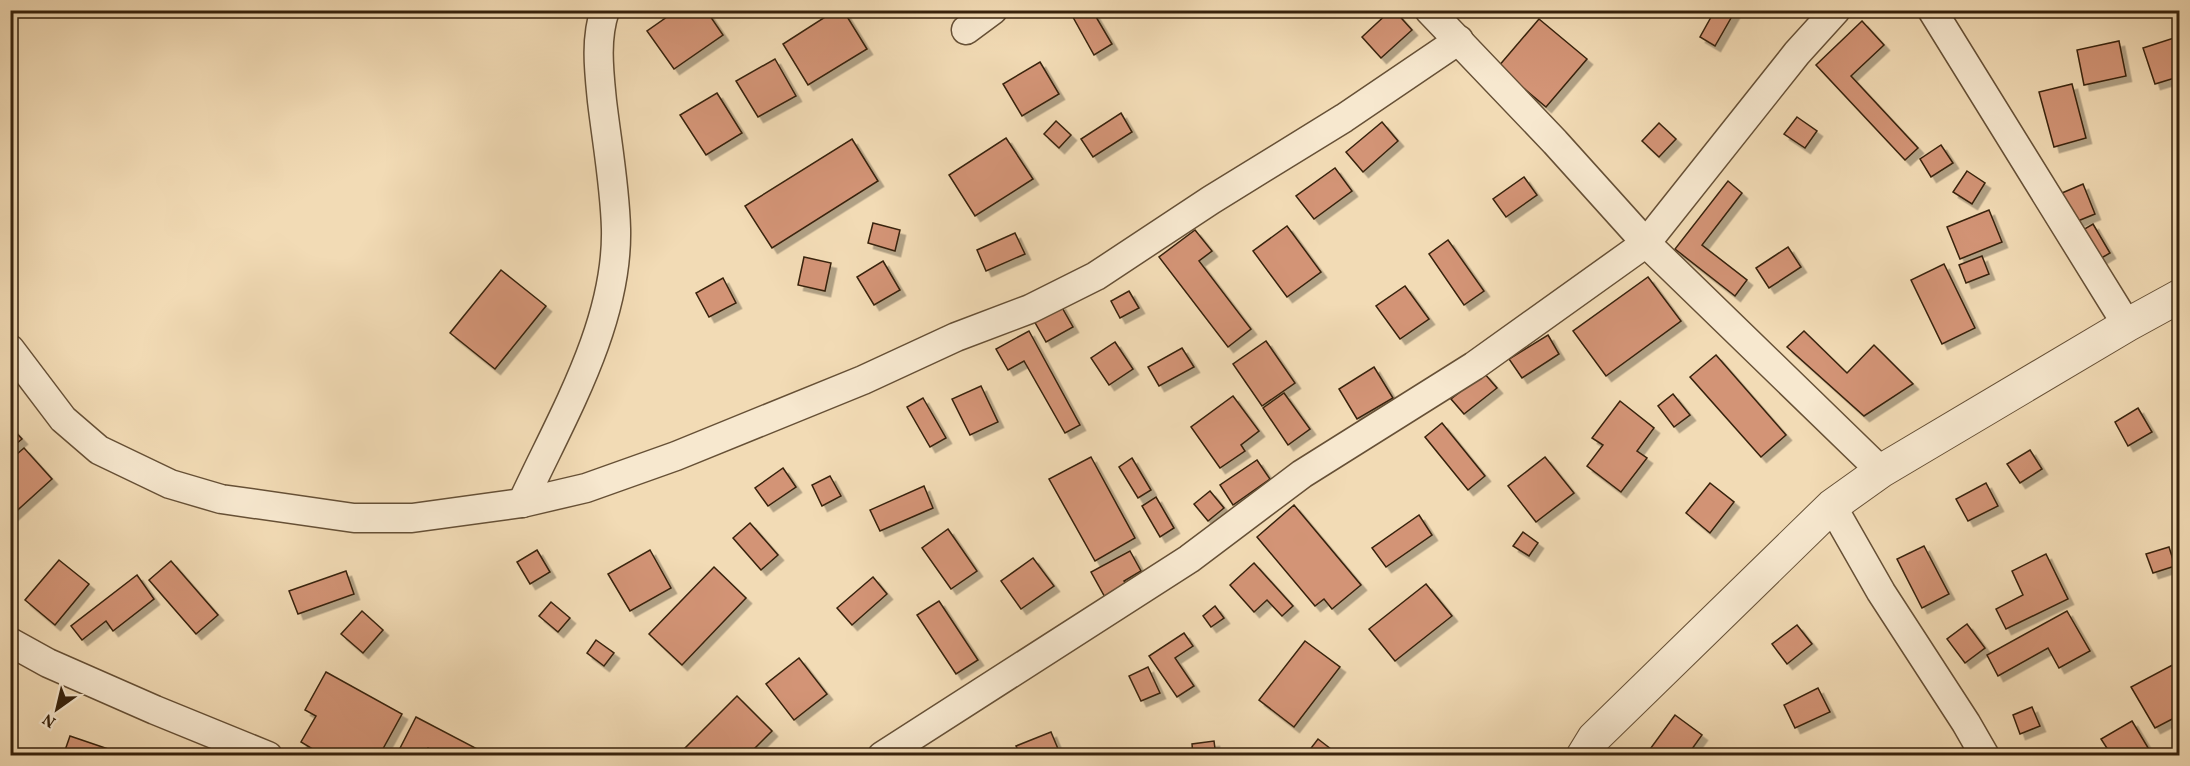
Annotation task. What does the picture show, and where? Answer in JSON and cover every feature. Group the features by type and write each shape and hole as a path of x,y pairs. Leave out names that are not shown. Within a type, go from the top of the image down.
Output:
{"street":[{"path":"522,503 577,387 604,311 614,262 616,228 598,64 601,22 605,10"},
{"path":"966,30 993,10"},
{"path":"1430,10 1646,243 1881,471"},
{"path":"882,756 1188,559 1302,474 1474,366 1646,243 1797,52 1836,10"},
{"path":"1932,10 2127,325"},
{"path":"10,349 63,418 99,450 170,484 221,499 354,518 412,518 522,503 586,488 676,456 863,380 956,337 1030,309 1096,276 1211,200 1344,118 1459,40"},
{"path":"1594,750 1832,506 1881,471 2180,296"},
{"path":"1832,506 1881,592 1985,756"},
{"path":"10,642 59,668 268,756"}],"building":[{"path":"677,10 706,10 723,35 674,69 647,31"},
{"path":"836,10 843,10 867,49 808,85 783,44"},
{"path":"1069,10 1092,10 1112,44 1094,55"},
{"path":"1391,10 1394,10 1412,30 1381,58 1362,37"},
{"path":"1715,10 1735,11 1715,46 1700,37"},
{"path":"1539,19 1587,59 1546,107 1498,67"},
{"path":"1862,21 1884,45 1851,76 1918,148 1905,160 1816,65"},
{"path":"2180,36 2180,60 2173,62 2178,77 2155,84 2143,48"},
{"path":"2119,41 2126,76 2084,85 2077,50"},
{"path":"775,59 796,96 758,117 736,81"},
{"path":"1040,62 1059,94 1022,116 1003,84"},
{"path":"2072,84 2086,138 2054,147 2039,92"},
{"path":"717,93 742,133 706,155 680,115"},
{"path":"1121,113 1132,132 1093,157 1081,139"},
{"path":"1797,117 1817,131 1805,148 1784,134"},
{"path":"1056,121 1071,135 1059,148 1044,134"},
{"path":"1382,122 1398,141 1363,172 1346,152"},
{"path":"1659,123 1676,139 1659,157 1642,141"},
{"path":"1006,138 1033,179 975,216 949,175"},
{"path":"852,139 878,181 772,248 745,206"},
{"path":"1941,145 1953,163 1931,177 1920,159"},
{"path":"1335,168 1352,191 1314,219 1296,196"},
{"path":"1967,171 1985,183 1972,204 1953,192"},
{"path":"1524,177 1537,195 1506,217 1493,199"},
{"path":"1728,181 1742,193 1702,245 1747,280 1735,296 1675,249"},
{"path":"2083,184 2095,214 2068,225 2055,196"},
{"path":"1989,210 2002,242 1960,259 1947,227"},
{"path":"873,223 900,230 895,251 868,243"},
{"path":"2093,224 2110,253 2093,263 2076,234"},
{"path":"1287,226 1321,272 1287,297 1253,251"},
{"path":"1195,230 1212,251 1199,261 1251,329 1228,347 1159,257"},
{"path":"1015,233 1025,254 986,271 977,250"},
{"path":"1448,240 1484,291 1464,305 1429,254"},
{"path":"1788,247 1801,267 1769,288 1756,268"},
{"path":"1982,256 1989,274 1966,283 1959,265"},
{"path":"804,257 831,263 825,291 798,285"},
{"path":"883,261 900,290 874,305 857,277"},
{"path":"1944,264 1975,328 1942,344 1911,280"},
{"path":"501,270 546,306 495,369 450,333"},
{"path":"1648,277 1681,321 1606,376 1573,331"},
{"path":"723,278 736,303 709,317 696,293"},
{"path":"1405,286 1429,319 1400,339 1376,306"},
{"path":"1129,291 1139,308 1120,318 1111,301"},
{"path":"1060,304 1073,327 1046,342 1033,319"},
{"path":"1029,331 1080,425 1065,433 1024,361 1008,370 996,349"},
{"path":"1804,331 1847,373 1874,345 1913,384 1864,416 1787,347"},
{"path":"1548,335 1559,354 1522,378 1509,359"},
{"path":"1266,341 1295,383 1262,406 1233,364"},
{"path":"1115,342 1133,369 1109,385 1091,358"},
{"path":"1182,348 1194,367 1159,386 1148,367"},
{"path":"1716,355 1786,435 1761,457 1690,377"},
{"path":"1374,367 1393,398 1357,419 1339,389"},
{"path":"1484,373 1497,388 1464,414 1451,399"},
{"path":"981,386 998,422 970,435 952,399"},
{"path":"1284,393 1310,429 1288,445 1263,408"},
{"path":"1673,394 1690,415 1674,427 1658,406"},
{"path":"1233,396 1259,431 1241,445 1245,451 1220,468 1191,427"},
{"path":"923,398 946,438 930,447 907,407"},
{"path":"1620,401 1654,428 1637,451 1647,458 1621,492 1587,466 1603,445 1592,438"},
{"path":"2138,408 2152,432 2128,446 2115,422"},
{"path":"1442,423 1485,476 1468,490 1425,437"},
{"path":"10,426 22,439 10,449"},
{"path":"24,448 52,479 10,517 10,460"},
{"path":"2030,450 2042,469 2020,483 2007,464"},
{"path":"1091,457 1135,538 1095,561 1049,479"},
{"path":"1545,457 1574,493 1536,522 1508,486"},
{"path":"1132,458 1151,490 1138,498 1119,467"},
{"path":"1257,460 1270,479 1233,505 1220,485"},
{"path":"783,468 796,487 768,506 755,488"},
{"path":"830,476 841,496 822,506 812,485"},
{"path":"1710,483 1734,502 1710,533 1686,513"},
{"path":"1986,483 1998,506 1968,521 1956,499"},
{"path":"924,486 933,508 880,531 870,510"},
{"path":"1210,491 1224,508 1208,521 1194,504"},
{"path":"1156,497 1174,528 1160,537 1142,506"},
{"path":"1294,505 1361,585 1332,609 1324,599 1315,606 1257,537"},
{"path":"1419,515 1432,535 1386,567 1372,548"},
{"path":"750,523 778,555 761,570 733,538"},
{"path":"948,529 977,571 951,589 922,548"},
{"path":"1523,532 1538,543 1529,556 1513,546"},
{"path":"1924,546 1949,594 1922,608 1897,559"},
{"path":"2169,547 2175,566 2153,573 2146,554"},
{"path":"537,550 550,572 530,584 517,562"},
{"path":"650,550 671,588 630,611 608,574"},
{"path":"1130,551 1141,571 1124,581 1128,587 1106,599 1091,572"},
{"path":"2046,554 2068,599 2006,629 1996,609 2023,595 2012,571"},
{"path":"1033,558 1054,586 1021,609 1001,581"},
{"path":"59,560 89,584 55,625 25,600"},
{"path":"171,561 218,615 196,634 149,580"},
{"path":"1254,563 1293,606 1282,616 1267,600 1254,612 1230,585"},
{"path":"714,567 746,598 682,665 649,634"},
{"path":"346,571 354,594 298,614 289,591"},
{"path":"137,575 154,599 113,631 106,621 82,640 71,626"},
{"path":"873,577 887,594 852,625 837,608"},
{"path":"1426,584 1452,616 1395,661 1369,629"},
{"path":"939,601 978,660 956,674 917,615"},
{"path":"551,602 570,618 558,632 539,616"},
{"path":"1215,606 1224,618 1211,627 1203,616"},
{"path":"362,611 383,630 363,653 341,634"},
{"path":"2067,611 2090,651 2059,668 2048,648 1998,676 1987,655"},
{"path":"1967,624 1985,648 1965,663 1947,639"},
{"path":"1797,625 1812,644 1787,664 1772,644"},
{"path":"1184,633 1193,646 1175,658 1194,686 1177,697 1149,656"},
{"path":"596,640 614,653 604,666 587,653"},
{"path":"1305,641 1340,667 1294,727 1259,700"},
{"path":"799,658 827,694 794,720 766,684"},
{"path":"2180,661 2180,715 2155,728 2131,687"},
{"path":"1148,667 1160,693 1141,701 1129,676"},
{"path":"326,672 402,714 379,756 367,756 358,751 356,756 324,756 301,742 316,716 305,710"},
{"path":"1818,688 1830,712 1795,728 1784,705"},
{"path":"737,696 772,731 747,756 677,756"},
{"path":"2032,707 2040,726 2020,734 2013,715"},
{"path":"1675,715 1702,735 1687,756 1645,756"},
{"path":"416,717 485,753 484,756 442,756 428,748 424,756 396,756"},
{"path":"2132,721 2153,756 2112,756 2101,739"},
{"path":"1051,732 1061,756 1021,756 1016,746"},
{"path":"70,736 120,753 119,756 63,756"},
{"path":"1318,739 1340,756 1305,756"},
{"path":"1214,741 1216,756 1193,756 1192,744"}]}
